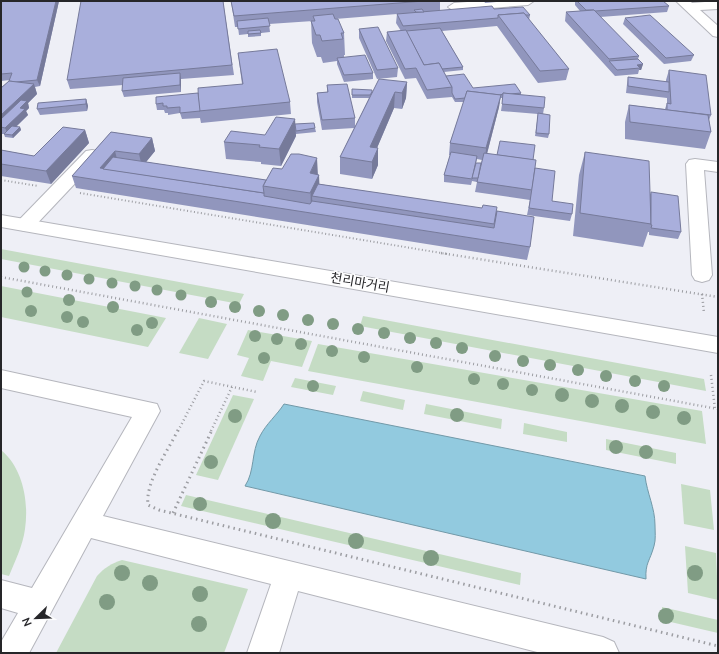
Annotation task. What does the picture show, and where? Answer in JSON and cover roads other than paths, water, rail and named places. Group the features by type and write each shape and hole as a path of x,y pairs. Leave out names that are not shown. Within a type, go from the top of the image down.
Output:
{"main road":[{"path":"454,7 528,1"},
{"path":"686,4 718,5"},
{"path":"686,4 718,33"},
{"path":"25,225 60,190 102,144"},
{"path":"702,275 695,164 718,167"},
{"name":"천리마거리","path":"1,221 718,345"},
{"path":"1,379 148,411 12,653"},
{"path":"85,524 603,653"},
{"path":"263,653 289,575"},
{"path":"1,594 39,604"}],"water":[{"path":"284,404 645,476 655,519 655,541 647,565 646,579 245,486 250,474 257,442 265,427"}]}
